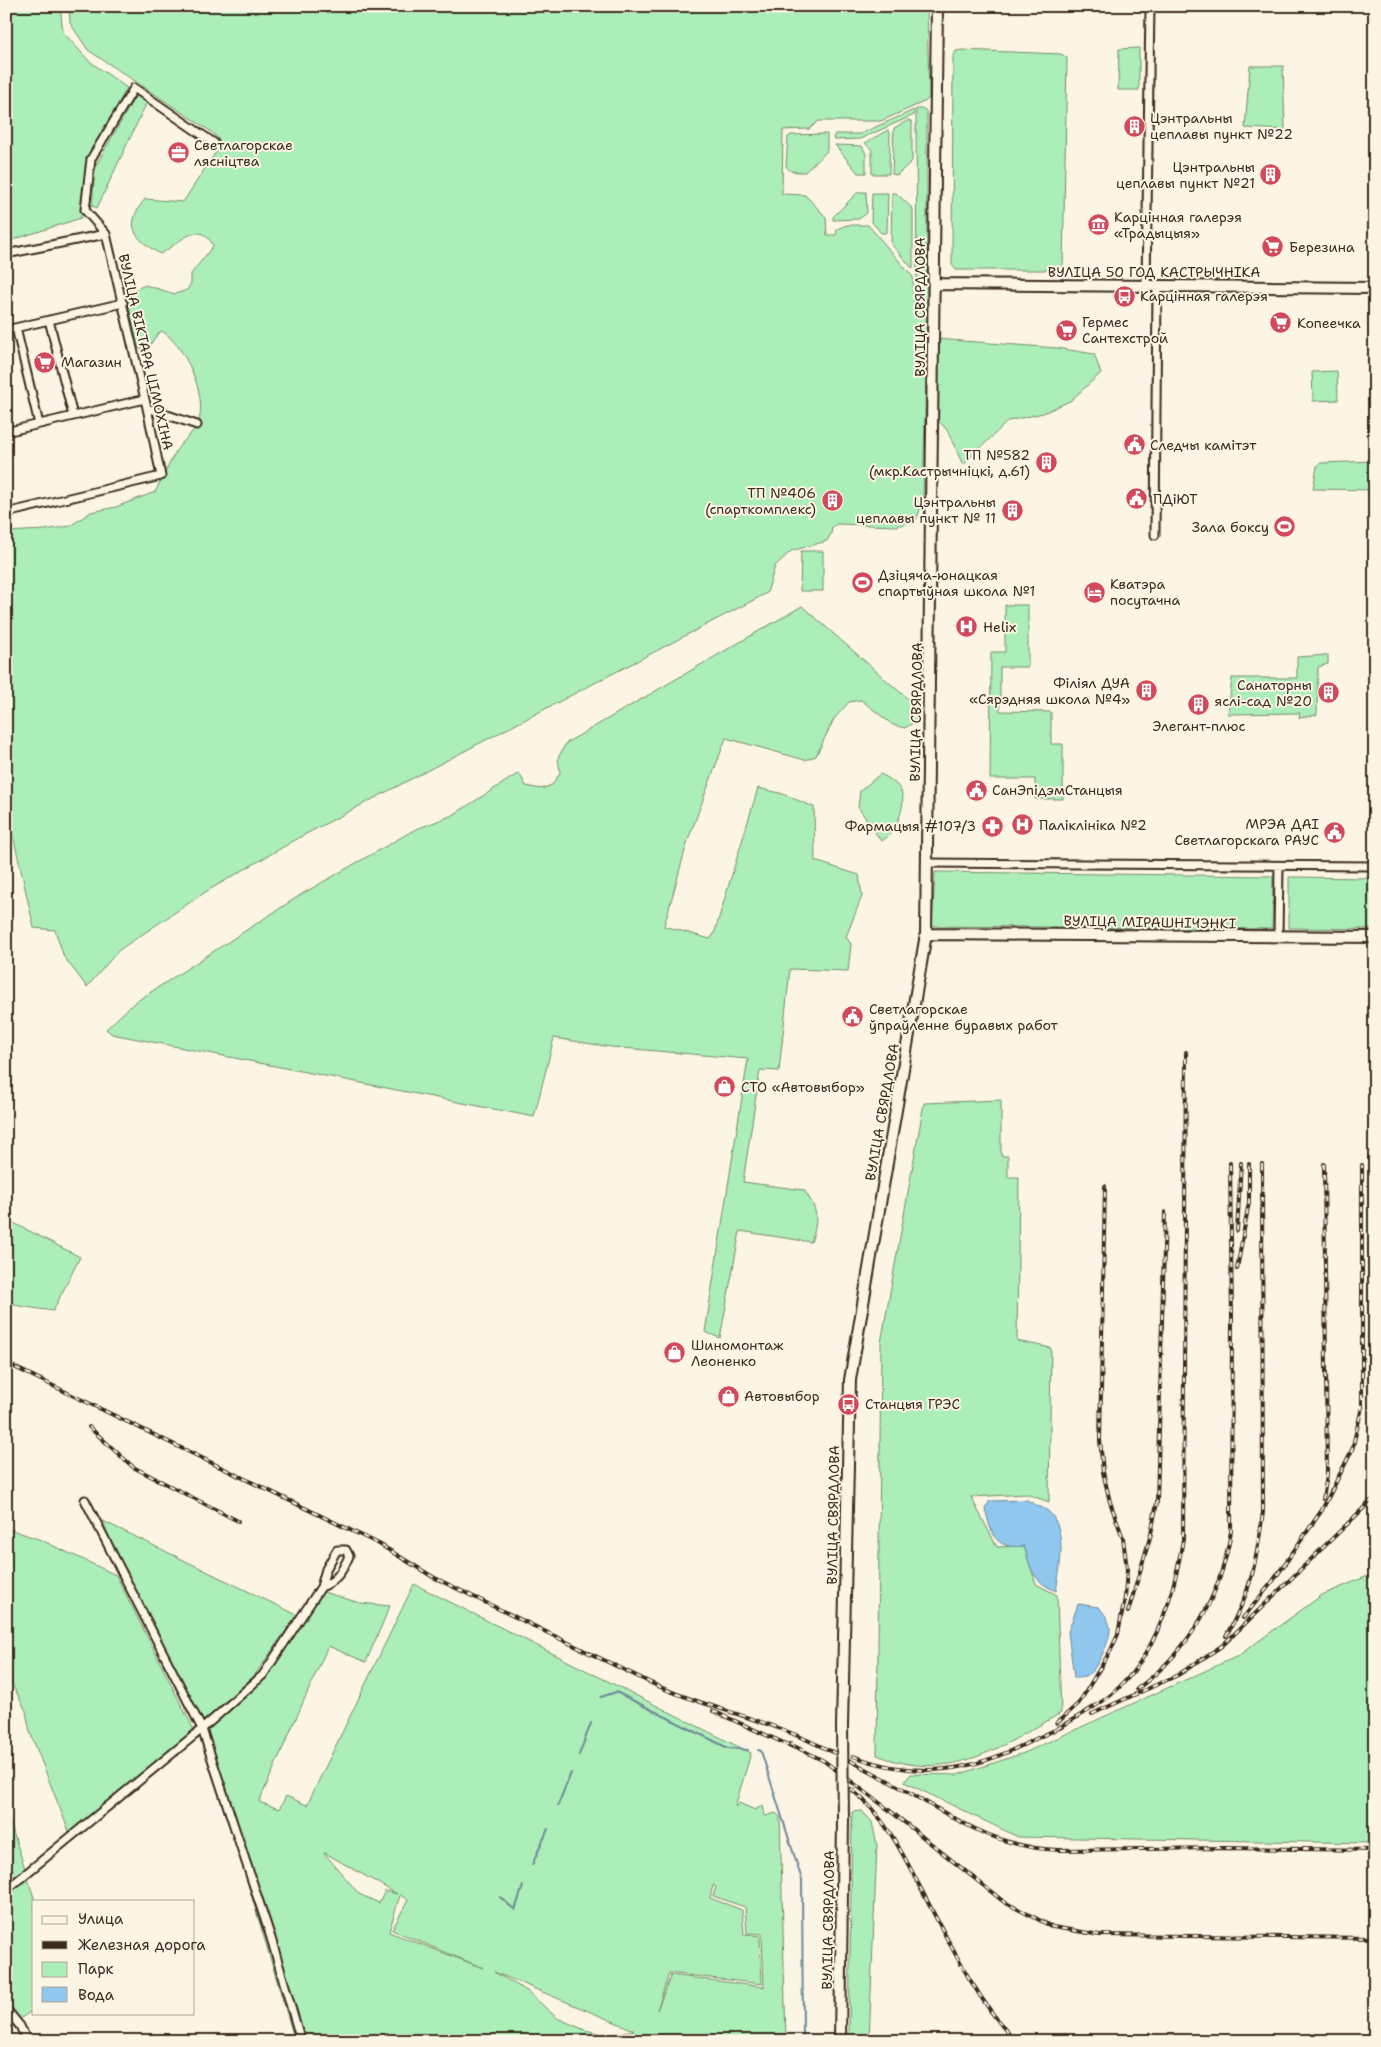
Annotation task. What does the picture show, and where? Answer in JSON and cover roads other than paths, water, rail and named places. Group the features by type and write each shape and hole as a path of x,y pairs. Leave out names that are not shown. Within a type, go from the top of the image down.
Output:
{"main road":[{"name":"ВУЛІЦА СВЯРДЛОВА","path":"840,2041 843,1821 842,1725 850,1380 926,934 937,6"},
{"name":"ВУЛІЦА 50 ГОД КАСТРЫЧНІКА","path":"934,284 1375,288"},
{"name":"ВУЛІЦА МІРАШНІЧЭНКІ","path":"926,934 1375,937"}],"street":[{"path":"1150,6 1151,286 1155,535"},
{"path":"6,254 106,234 85,210 91,159 134,88 214,143"},
{"name":"ВУЛІЦА ВІКТАРА ЦІМОХІНА","path":"6,513 161,476 106,234"},
{"path":"6,330 123,303"},
{"path":"49,320 73,416"},
{"path":"16,328 39,424"},
{"path":"6,432 145,399"},
{"path":"147,408 197,425"},
{"path":"928,863 1375,866"},
{"path":"1278,937 1279,866"},
{"path":"85,1500 202,1729 271,1938 301,2041"},
{"path":"6,1890 202,1729 263,1676 321,1587 326,1569 337,1550 346,1550 349,1556 345,1565 332,1583 321,1587"},
{"path":"6,2009 20,2026 27,2041"}],"water":[{"path":"1027,1500 1048,1511 1058,1528 1061,1549 1056,1591 1037,1578 1031,1568 1024,1546 1014,1547 1000,1542 989,1525 985,1508 990,1501"},
{"path":"1078,1604 1099,1607 1109,1622 1110,1633 1094,1669 1085,1677 1074,1678 1068,1632"}],"waterway":[{"path":"601,1697 616,1692 728,1748 748,1750"},
{"path":"579,1755 591,1723"},
{"path":"758,1750 761,1751 802,1880 803,2041"},
{"path":"558,1805 571,1773"},
{"path":"532,1865 548,1829"},
{"path":"500,1897 515,1910 523,1886"}],"railway":[{"path":"1057,1729 1112,1694 1140,1662 1161,1623 1179,1560 1183,1539 1186,1052"},
{"path":"1137,1689 1173,1657 1188,1639 1200,1620 1220,1578 1231,1531 1232,1319 1230,1163"},
{"path":"1237,1231 1241,1163"},
{"path":"1237,1269 1249,1202 1249,1164"},
{"path":"1226,1636 1242,1604 1252,1576 1263,1512 1262,1164"},
{"path":"1323,1499 1327,1475 1324,1164"},
{"path":"1243,1618 1273,1581 1322,1510 1352,1450 1362,1407 1362,1165"},
{"path":"1057,1723 1079,1703 1111,1650 1118,1634 1125,1598 1127,1569 1123,1538 1110,1502 1103,1472 1100,1440 1105,1186"},
{"path":"1128,1612 1151,1534 1157,1502 1165,1212"},
{"path":"6,1363 379,1544 433,1577 651,1683 687,1698 780,1729 838,1754 959,1821 996,1838 1036,1848 1059,1850 1225,1848 1375,1850"},
{"path":"89,1427 133,1467 238,1521"},
{"path":"1092,1714 1178,1675 1223,1645 1375,1497"},
{"path":"713,1711 795,1748"},
{"path":"853,1756 890,1767 928,1770 947,1769 984,1761 1062,1727"},
{"path":"790,1744 824,1761 889,1810 1004,1902 1053,1927 1100,1935 1375,1938"},
{"path":"851,1789 863,1799 883,1822 907,1861 963,1968 987,2006 1015,2041"}],"place":[{"name":"Цэнтральны цеплавы пункт №22","path":"1134,126"},
{"name":"Светлагорскае лясніцтва","path":"178,153"},
{"name":"Цэнтральны цеплавы пункт №21","path":"1271,175"},
{"name":"Карцінная галерэя «Традыцыя»","path":"1098,225"},
{"name":"Березина","path":"1273,247"},
{"name":"Карцінная галерэя","path":"1124,296"},
{"name":"Копеечка","path":"1281,323"},
{"name":"Гермес Сантехстрой","path":"1066,330"},
{"name":"Магазин","path":"45,362"},
{"name":"Следчы камітэт","path":"1134,445"},
{"name":"ТП №582 (мкр.Кастрычніцкі, д.61)","path":"1046,463"},
{"name":"ПДіЮТ","path":"1137,499"},
{"name":"ТП №406 (спарткомплекс)","path":"832,501"},
{"name":"Цэнтральны цеплавы пункт № 11","path":"1012,510"},
{"name":"Зала боксу","path":"1285,527"},
{"name":"Дзіцяча-юнацкая спартыўная школа №1","path":"862,583"},
{"name":"Кватэра посутачна","path":"1094,592"},
{"name":"Helix","path":"967,627"},
{"name":"Філіял ДУА «Сярэдняя школа №4»","path":"1146,691"},
{"name":"Санаторны яслі-сад №20","path":"1328,693"},
{"name":"Элегант-плюс","path":"1199,704"},
{"name":"СанЭпідэмСтанцыя","path":"976,790"},
{"name":"Паліклініка №2","path":"1023,825"},
{"name":"Фармацыя #107/3","path":"992,826"},
{"name":"МРЭА ДАІ Светлагорскага РАУС","path":"1335,832"},
{"name":"Светлагорскае ўпраўленне буравых работ","path":"853,1017"},
{"name":"СТО «Автовыбор»","path":"725,1087"},
{"name":"Шиномонтаж Леоненко","path":"675,1353"},
{"name":"Автовыбор","path":"728,1396"},
{"name":"Станцыя ГРЭС","path":"849,1404"}]}
